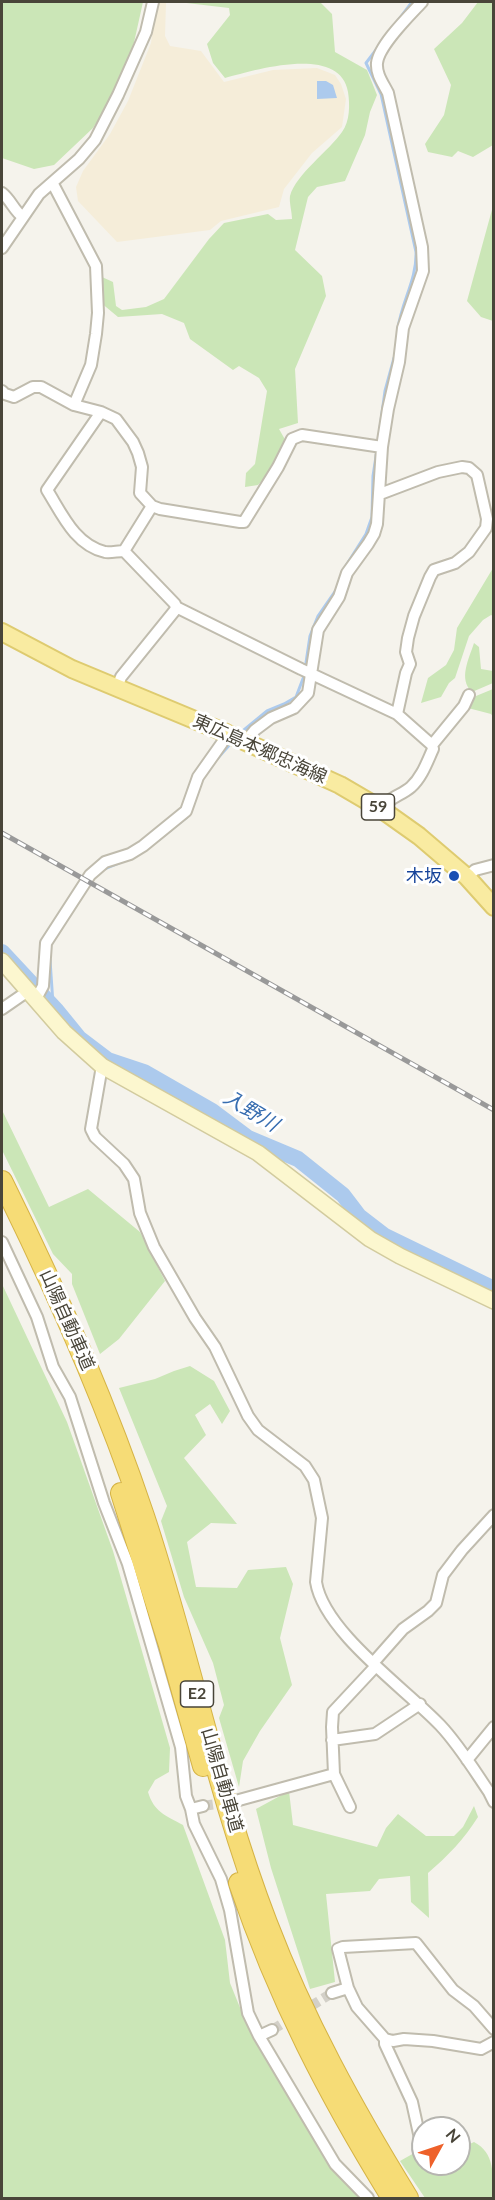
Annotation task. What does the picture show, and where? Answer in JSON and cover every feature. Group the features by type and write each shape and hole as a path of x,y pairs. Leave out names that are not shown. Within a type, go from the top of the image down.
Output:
{"highway":[{"name":"山陽自動車道","path":"2,1181 73,1330 126,1466 182,1642 245,1859 267,1923 295,1992 326,2056 363,2126 408,2199"},
{"name":"山陽自動車道","path":"2,1211 61,1336 128,1512 215,1808 254,1928 314,2063 351,2133 392,2199"}],"main road":[{"name":"東広島本郷忠海線","path":"2,632 72,669 237,737 340,785 381,809 419,836 467,877 494,907"}],"street":[{"path":"2,248 39,195 79,159 95,140 141,42 153,2"},
{"path":"37,993 46,943 90,875 105,862 130,854 143,846 186,811 198,777 222,743 255,730 294,708 308,693 306,672 318,630 339,597 347,573 374,534 380,494 378,447 399,362 403,328 423,271 422,248 393,115 388,93 378,75 377,61 384,46 422,2"},
{"path":"53,184 96,266 98,313 92,365 74,405"},
{"path":"2,193 9,199 17,214 23,217"},
{"path":"2,391 14,397 33,387 41,387 74,405 101,412 116,419 133,442 142,467 140,493 152,506 243,522 279,467 292,439 302,435 378,447"},
{"path":"101,412 47,490 74,533 105,552 124,551 176,604 176,607 306,672 397,714 432,745"},
{"path":"380,494 438,472 454,468 469,468 477,475 487,519 486,528 469,552 455,563 434,570 430,577 414,616 408,638 406,652 410,664 397,714"},
{"path":"124,551 152,506"},
{"path":"117,688 121,677 176,607"},
{"path":"381,809 386,802 411,787 419,778 433,749 432,745 464,706 469,695"},
{"path":"467,877 475,870 494,865"},
{"path":"2,961 37,993 64,1032 102,1066 258,1153 370,1239 494,1301"},
{"path":"2,1009 37,993"},
{"path":"102,1066 91,1129 95,1137 130,1171 134,1179 140,1213 154,1247 195,1318 215,1347 248,1416 258,1430 305,1467 314,1480 322,1518 316,1582 318,1590 334,1620 374,1665 420,1704 443,1728 494,1802"},
{"path":"2,1242 37,1317 53,1367 70,1397 104,1503 128,1564 181,1748 186,1796 194,1824 221,1879 230,1910 248,2013 259,2036 335,2164 368,2199"},
{"path":"350,1807 334,1774 333,1712 403,1629 436,1603 443,1575 494,1515"},
{"path":"332,1740 375,1734 420,1704"},
{"path":"467,1760 494,1727"},
{"path":"239,1800 334,1774"},
{"path":"191,1809 204,1806"},
{"path":"494,2029 474,2006 453,1989 416,1943 338,1949 348,1988 357,2007 385,2039 433,2041 481,2049 494,2042"},
{"path":"332,1992 348,1988"},
{"path":"259,2036 272,2030"},
{"path":"385,2039 385,2044 412,2102 415,2116"}],"shaded area":[{"path":"156,3 166,3 165,36 170,46 201,51 224,82 273,70 317,68 335,75 346,99 342,127 312,153 284,189 279,207 221,221 210,230 117,242 78,201 76,187 83,171 110,134 128,101 151,43"}],"green space":[{"path":"2,2 143,2 127,74 93,128 54,165 34,169 2,158"},
{"path":"178,2 320,2 332,14 335,52 367,70 377,95 370,112 365,135 345,181 317,187 308,197 295,250 322,276 326,296 295,369 298,423 279,429 287,443 269,473 258,485 245,487 246,473 255,464 267,391 259,378 239,366 233,370 190,339 184,323 162,314 118,317 100,302 102,277 113,282 116,306 122,310 146,307 164,299 209,239 224,223 268,214 276,220 292,219 290,196 293,188 345,128 349,113 348,92 342,77 330,68 313,64 275,66 225,78 213,63 207,44 230,15 229,8"},
{"path":"478,2 493,2 493,145 473,157 458,151 452,157 428,152 425,144 444,115 451,85 434,49 462,23"},
{"path":"493,206 493,321 481,317 467,301"},
{"path":"493,568 493,616 483,620 469,636 455,678 449,683 441,697 421,703 428,678 446,665 454,650 457,628"},
{"path":"474,643 479,647 481,669 493,671 493,683 472,692 465,675"},
{"path":"493,689 493,717 491,714 468,708 476,696"},
{"path":"2,1110 49,1207 88,1189 140,1232 165,1281 119,1339 100,1354 72,1284 72,1274 53,1254 2,1150"},
{"path":"2,1284 67,1422 113,1551 170,1748 169,1772 155,1780 148,1792 150,1799 157,1809 183,1825 225,1940 230,1983 243,2015 332,2165 367,2198 2,2198"},
{"path":"190,1366 214,1381 230,1411 222,1424 210,1404 195,1415 206,1435 184,1458 237,1524 211,1523 187,1542 196,1587 237,1588 248,1570 286,1567 293,1584 280,1638 292,1685 260,1731 243,1761 239,1787 219,1718 224,1705 213,1663 184,1597 161,1521 167,1506 119,1388 155,1379"},
{"path":"289,1791 293,1825 377,1847 386,1828 398,1814 426,1836 454,1836 463,1827 474,1806 478,1817 455,1847 428,1873 429,1918 411,1902 410,1876 379,1879 370,1891 326,1894 335,1982 310,1989 271,1868 256,1809"},
{"path":"474,2142 481,2147 489,2158 493,2173 493,2198 425,2198 400,2161 411,2155 411,2176 471,2176 471,2143"}],"water":[{"path":"317,81 326,81 333,85 337,98 317,99"}],"waterway":[{"path":"397,22 412,2"},
{"path":"379,46 366,63 381,94 416,252 412,281 398,328"},
{"path":"380,428 385,391 394,358"},
{"path":"342,572 366,534 372,517 373,476 377,450"},
{"path":"239,734 267,711 296,697 304,676 310,636 318,616 336,590"},
{"path":"217,759 233,741"},
{"path":"157,841 187,817"},
{"path":"104,869 126,860"},
{"name":"入野川","path":"2,952 79,1038 108,1060 144,1072 212,1111 248,1138 298,1159 343,1195 359,1216 385,1236 494,1289"},
{"path":"50,960 53,1004 57,1011"}],"tunnel":[{"path":"203,1806 230,1802"},
{"path":"272,2030 332,1993"}],"railway":[{"path":"2,833 494,1110"}],"place":[{"name":"木坂","path":"454,876"}]}
